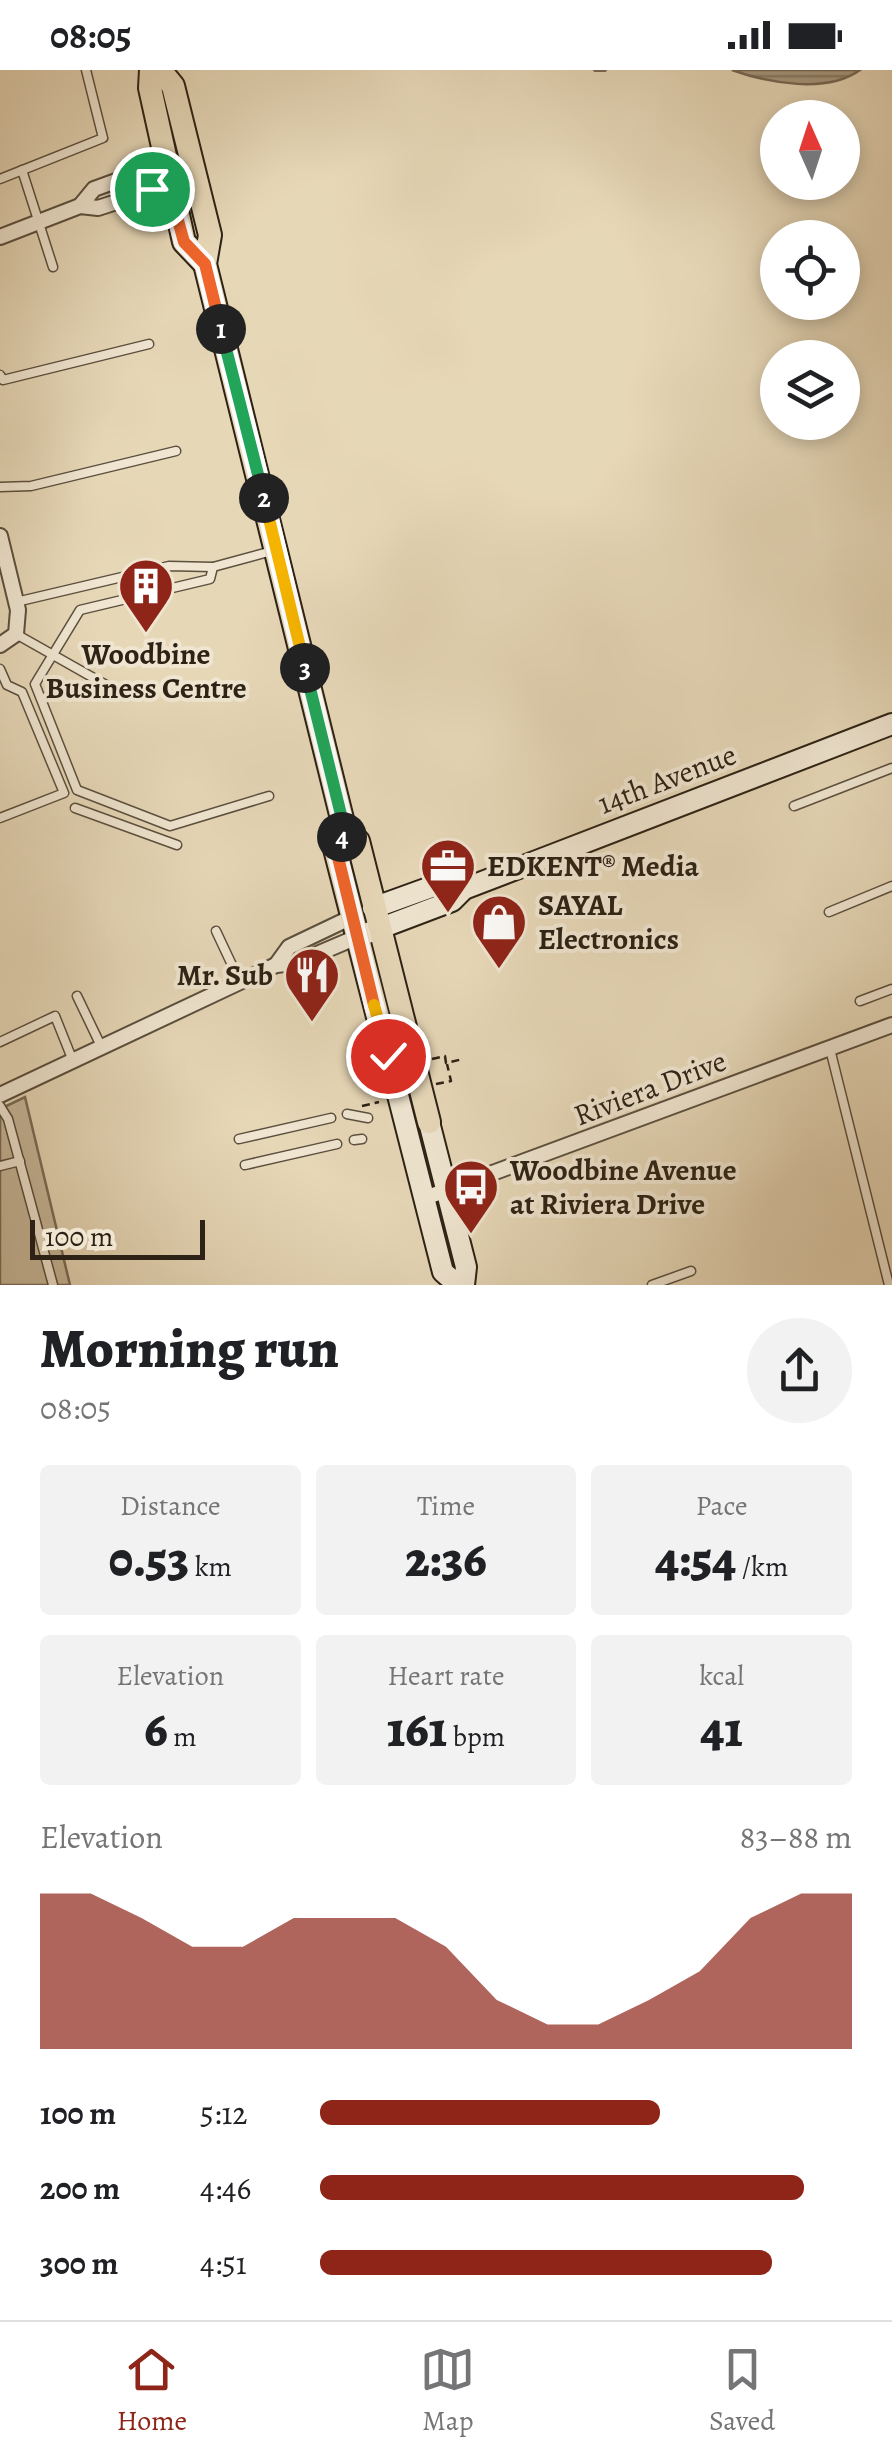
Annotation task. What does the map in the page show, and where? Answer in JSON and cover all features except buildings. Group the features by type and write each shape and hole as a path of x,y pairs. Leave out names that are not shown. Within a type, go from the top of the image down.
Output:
{"main road":[{"path":"151,70 150,88 166,174 184,242 205,264"},
{"path":"160,70 173,86 210,235 205,264 345,831 358,841 365,923 387,1008 429,1122 448,1191 466,1267 461,1285 443,1272 388,1056 387,1008"},
{"name":"14th Avenue","path":"365,923 445,882 464,890 892,724"}],"street":[{"path":"166,174 192,166"},
{"path":"0,237 80,206 94,189 192,166"},
{"path":"0,536 16,602 16,634 0,645"},
{"name":"14th Avenue","path":"0,1096 276,965 288,947 365,923"},
{"name":"Riviera Drive","path":"425,1198 892,1025"}],"lane":[{"path":"0,178 103,138 86,70"},
{"path":"22,170 54,267"},
{"path":"0,375 3,380 149,344"},
{"path":"0,487 31,486 176,451"},
{"path":"16,602 169,566 214,567 277,550"},
{"path":"214,567 210,579 80,610 35,684 77,790 170,826 269,796"},
{"path":"16,634 122,694"},
{"path":"0,668 6,685 22,692 64,793 0,818"},
{"path":"794,806 892,768"},
{"path":"75,808 176,844"},
{"path":"829,912 892,886"},
{"path":"216,931 240,982"},
{"path":"860,1000 892,989"},
{"path":"78,996 102,1048"},
{"path":"0,1042 55,1016 72,1061"},
{"path":"830,1049 890,1285"},
{"path":"0,1106 20,1161 53,1285"},
{"path":"347,1114 368,1118"},
{"path":"239,1139 331,1118"},
{"path":"245,1165 338,1144"},
{"path":"0,1166 20,1161"},
{"path":"652,1285 691,1271"}],"path":[{"path":"430,1059 445,1056 450,1081 436,1084"},
{"path":"446,1062 463,1059"},
{"path":"362,1106 378,1102"}],"shaded area":[{"path":"732,70 860,70 831,82 797,84"},
{"path":"25,1097 70,1285 0,1285 0,1109"}],"waterway":[{"path":"595,70 605,70"}],"place":[{"name":"Woodbine Business Centre","path":"146,635"},
{"name":"EDKENT® Media","path":"448,915"},
{"name":"SAYAL Electronics","path":"499,971"},
{"name":"Mr. Sub","path":"312,1024"},
{"name":"Woodbine Avenue at Riviera Drive","path":"471,1236"}],"route":[{"path":"152,189 168,184 184,242 205,264 345,831 336,849 388,1056"}]}
